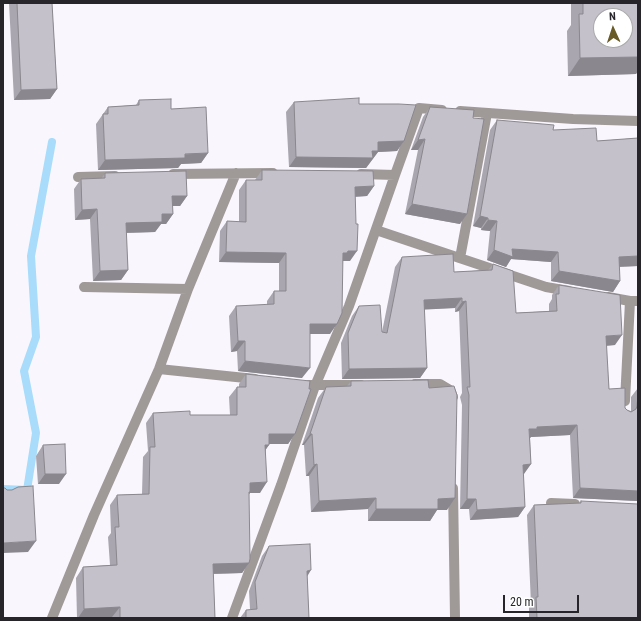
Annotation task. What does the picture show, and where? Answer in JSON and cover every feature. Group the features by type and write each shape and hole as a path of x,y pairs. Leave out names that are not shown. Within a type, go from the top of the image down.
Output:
{"street":[{"path":"232,618 282,485 315,386 349,306 419,108 573,119 638,121"},
{"path":"460,258 487,113"},
{"path":"52,618 94,515 159,369 188,289 236,173"},
{"path":"165,174 283,173"},
{"path":"347,174 395,175"},
{"path":"78,177 125,175"},
{"path":"376,230 546,287 576,292"},
{"path":"84,287 188,289"},
{"path":"599,296 634,301 624,407"},
{"path":"159,369 268,381"},
{"path":"299,384 315,386 370,385"},
{"path":"401,384 440,384 450,390 456,405"},
{"path":"454,480 455,618"},
{"path":"551,503 583,505"}],"building":[{"path":"17,3 52,3 57,89 21,90"},
{"path":"583,3 638,3 638,57 580,58 579,14 583,14"},
{"path":"359,98 359,104 416,105 404,141 378,142 378,151 372,151 373,158 296,157 294,102"},
{"path":"171,99 171,109 206,107 208,153 185,154 185,158 105,160 103,114 108,114 108,107 139,105 139,100"},
{"path":"430,107 474,110 473,118 484,119 467,214 412,204 425,139 418,140"},
{"path":"497,120 554,125 553,130 596,128 597,141 638,138 638,256 619,257 620,281 559,271 558,252 512,249 513,257 494,250 497,221 488,220 488,218 480,216"},
{"path":"262,170 373,171 374,186 355,187 356,224 358,224 357,251 348,251 347,253 343,253 342,313 337,324 310,324 310,368 245,361 245,341 238,341 236,306 274,304 274,291 286,291 286,253 226,252 227,221 246,222 246,180 262,180"},
{"path":"186,171 187,196 172,196 173,214 162,214 162,222 126,223 128,270 100,271 97,209 82,210 81,179 105,178 105,173"},
{"path":"453,254 454,272 492,270 493,264 513,271 516,313 557,311 556,294 559,294 559,285 620,295 622,335 606,336 609,389 625,388 625,408 631,412 636,409 638,395 638,491 580,488 577,425 537,427 537,429 529,429 531,464 523,465 525,507 477,510 476,499 467,499 469,395 467,387 470,387 466,301 462,302 462,298 424,300 427,368 349,369 348,333 359,306 380,305 382,332 387,333 402,257"},
{"path":"246,374 310,381 309,389 311,389 295,434 269,434 269,445 265,445 267,482 250,483 249,563 213,564 215,618 120,618 120,607 84,609 83,567 117,565 115,527 119,527 117,495 149,494 150,447 155,447 153,413 190,411 190,415 237,415 237,387 246,387"},
{"path":"428,380 429,388 454,386 457,395 455,498 438,499 438,509 376,509 376,498 319,501 317,464 314,465 312,434 310,434 326,387 351,386 351,381"},
{"path":"65,444 66,474 45,474 43,445"},
{"path":"33,486 36,541 3,543 3,488 12,490 18,487"},
{"path":"581,501 638,504 638,618 537,618 536,597 538,597 534,505 581,503"},
{"path":"310,544 311,570 307,571 309,618 246,618 246,610 257,609 255,582 269,546"}],"waterway":[{"path":"3,489 27,490 36,433 24,371 36,337 31,256 52,142"}]}
